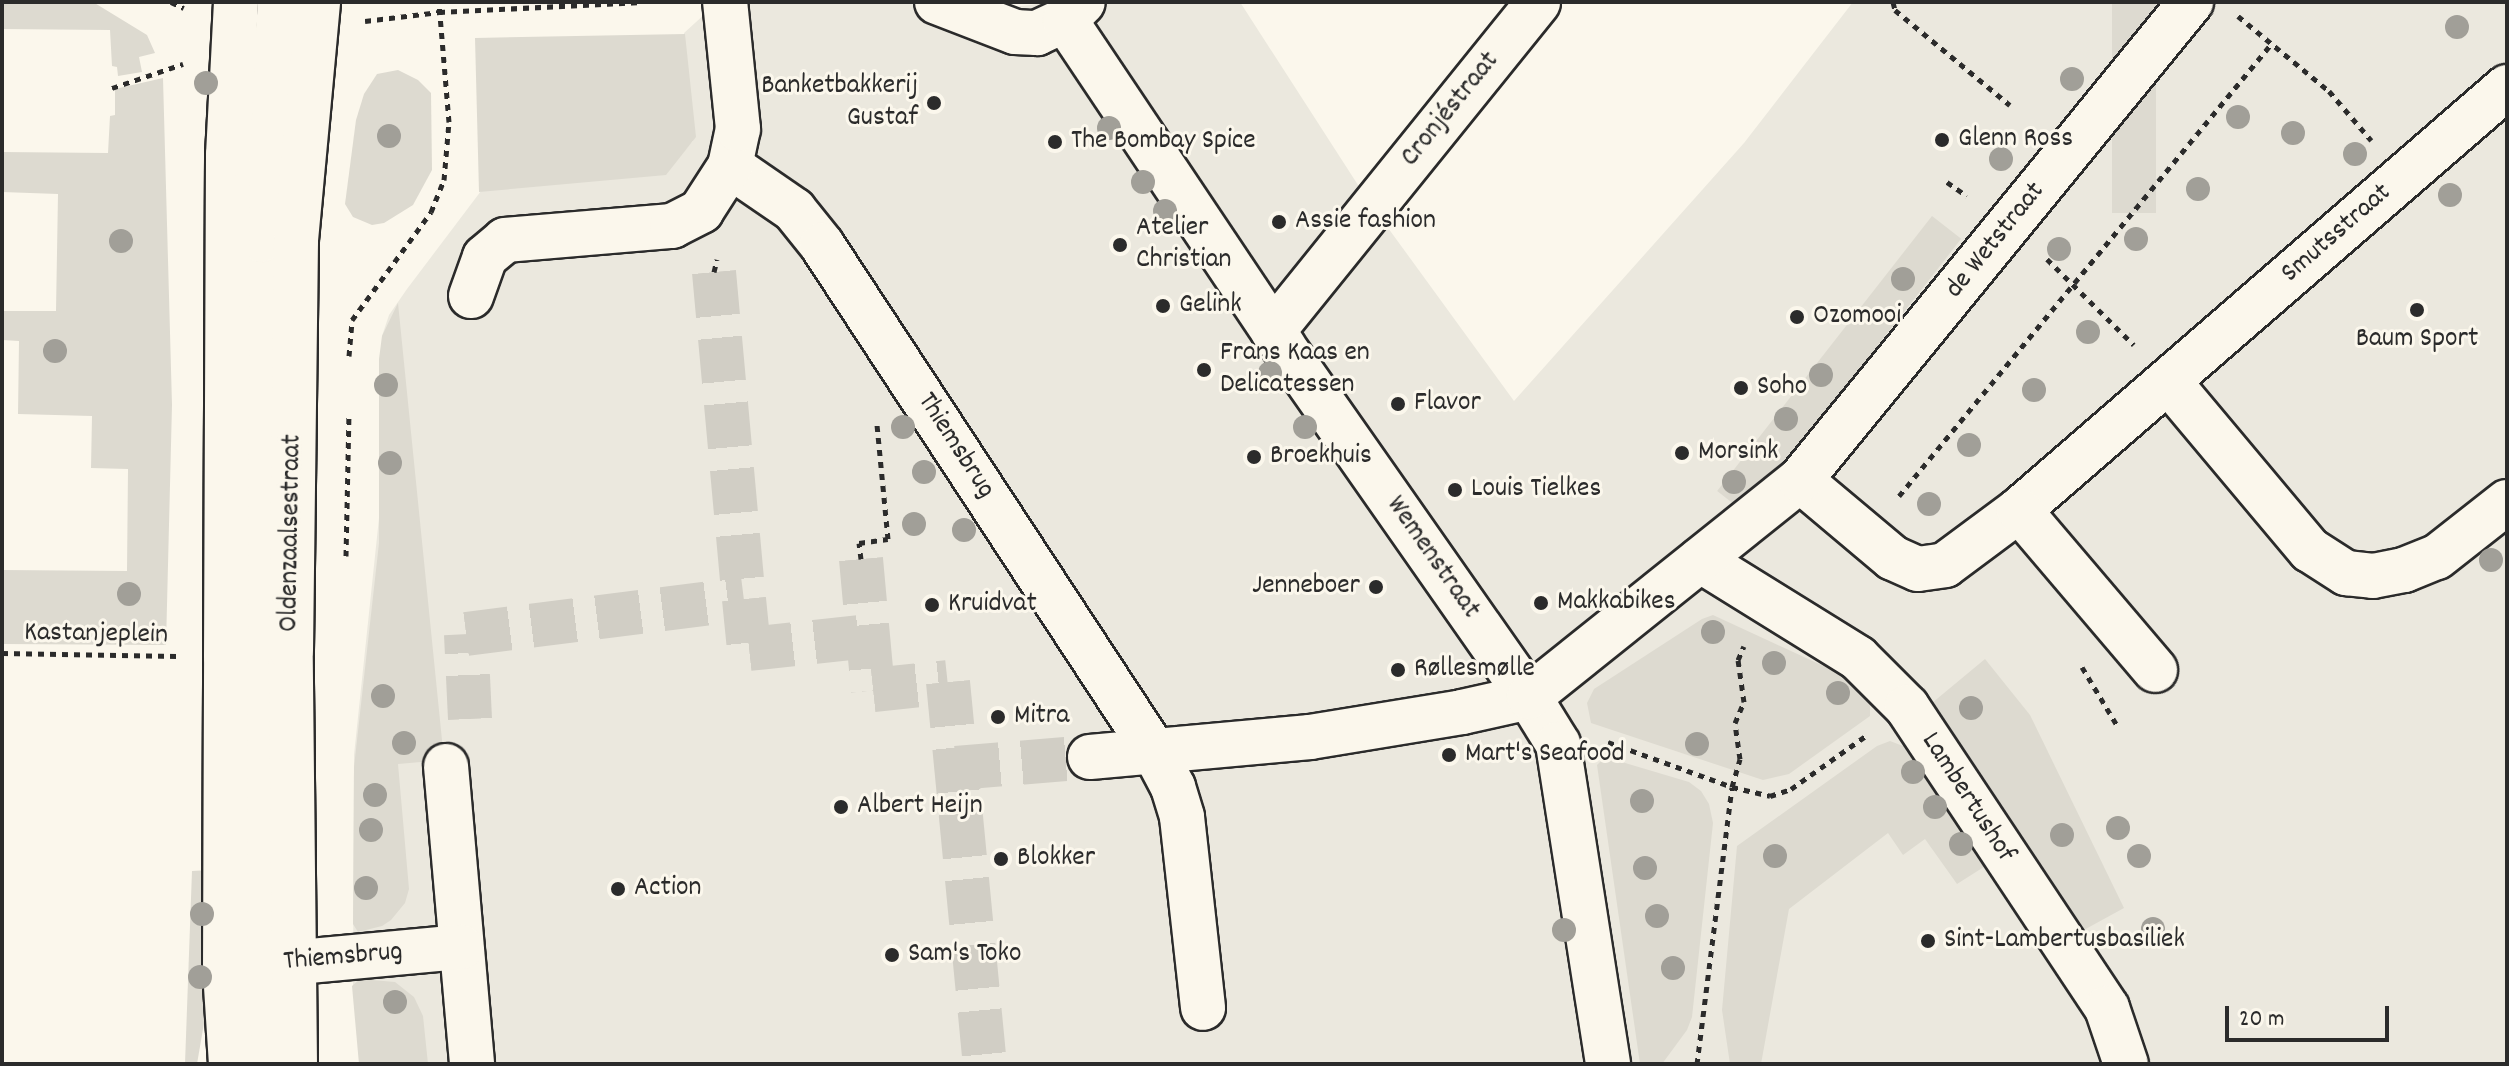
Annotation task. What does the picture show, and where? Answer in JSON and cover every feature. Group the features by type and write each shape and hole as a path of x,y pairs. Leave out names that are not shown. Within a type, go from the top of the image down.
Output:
{"street":[{"name":"Oldenzaalsestraat","path":"236,2 228,155 260,966 295,1064"},
{"path":"471,296 485,257 505,240 672,226 701,211 730,166 738,129 725,2"},
{"name":"Wemenstraat","path":"937,2 1015,32 1037,33 1074,11 1273,331 1529,697 1558,744 1608,1064"},
{"name":"Cronjéstraat","path":"1273,331 1538,2"},
{"name":"de Wetstraat","path":"1529,697 1800,480 2008,226 2211,6"},
{"name":"Oldenzaalsestraat","path":"251,1056 291,650 296,240 304,7"},
{"name":"Smutsstraat","path":"1880,547 1918,569 1945,565 2019,510 2507,87"},
{"name":"Thiemsbrug","path":"730,166 794,210 822,245 1154,751 1173,787 1182,817 1203,1008"},
{"path":"2168,381 2310,550 2346,573 2373,576 2404,570 2437,557 2507,502"},
{"path":"1800,480 1880,547"},
{"path":"2019,510 2155,670"},
{"path":"1700,560 1858,658 1907,707"},
{"path":"1090,757 1310,737 1462,712 1529,697"},
{"name":"Lambertushof","path":"1907,707 2107,1008 2126,1064"},
{"path":"446,766 472,1064"},
{"name":"Thiemsbrug","path":"260,966 461,947"}],"path":[{"path":"349,372 352,320 431,212 444,180 449,122 439,2"},
{"path":"304,7 375,21 439,12 643,2"},
{"path":"1893,2 1895,10 2010,105"},
{"path":"2211,6 2272,43 2329,91 2403,177"},
{"path":"1880,547 2075,283 2272,43"},
{"path":"112,88 184,63"},
{"path":"2008,226 2075,283 2168,381"},
{"path":"344,571 348,543 349,403"},
{"path":"861,559 859,543 888,539 876,416"},
{"path":"1697,1064 1705,1025 1732,787 1740,759 1735,723 1745,694 1738,660 1750,637 1760,597"},
{"name":"Kastanjeplein","path":"2,653 190,657"},
{"path":"2080,664 2118,727"},
{"name":"Lambertushof","path":"1558,744 1598,738 1732,787 1770,796 1791,789 1907,707"}],"shaded area":[{"path":"2,2 93,2 147,35 155,53 139,57 142,72 118,76 117,67 112,66 110,30 2,29"},
{"path":"718,2 982,2 999,9 1053,2 1240,2 1367,199 1514,401 1744,143 1853,2 2507,2 2507,1064 361,1064 353,985 354,755 379,518 382,336 389,315 481,191 666,172 693,141 684,33"},
{"path":"2112,2 2156,2 2156,213 2112,213"},
{"path":"685,34 696,137 666,175 479,192 475,38"},
{"path":"398,70 418,80 431,93 432,170 413,205 384,223 372,225 353,217 345,204 356,120 364,94 377,74"},
{"path":"163,78 172,405 166,645 2,644 2,570 127,571 128,469 91,468 92,416 18,414 19,341 2,340 2,311 56,311 58,194 2,192 2,152 108,153 110,116 115,115 115,89"},
{"path":"1932,216 1961,239 1746,514 1717,491"},
{"path":"398,303 444,760 398,764 409,889 405,903 391,920 382,926 358,932 353,924 354,767 379,543 379,359 382,336"},
{"path":"1713,615 1856,681 1870,701 1870,716 1789,774 1763,780 1591,723 1587,703 1594,689 1702,619"},
{"path":"1985,659 2030,715 2124,908 2082,931 1926,708"},
{"path":"1890,741 1903,746 1987,865 1957,884 1925,839 1903,855 1888,833 1789,909 1761,1064 1730,1064 1722,1010 1737,846 1877,746"},
{"path":"1605,757 1689,782 1701,791 1709,804 1713,823 1692,1017 1687,1030 1662,1064 1640,1064 1597,765"},
{"path":"211,870 209,994 197,1064 185,1064 192,871"},
{"path":"360,979 395,982 414,997 423,1016 428,1064 359,1064 352,986"}],"tunnel":[{"path":"714,272 744,599"},
{"path":"861,559 873,690 948,682 985,1064"},
{"path":"470,719 466,634 744,599 749,649 868,636"},
{"path":"956,768 1090,757"}],"place":[{"name":"Banketbakkerij Gustaf","path":"934,103"},
{"name":"Glenn Ross","path":"1942,140"},
{"name":"The Bombay Spice","path":"1055,142"},
{"name":"Assie fashion","path":"1279,222"},
{"name":"Atelier Christian","path":"1120,245"},
{"name":"Gelink","path":"1163,306"},
{"name":"Baum Sport","path":"2417,310"},
{"name":"Ozomooi","path":"1797,317"},
{"name":"Frans Kaas en Delicatessen","path":"1204,370"},
{"name":"Soho","path":"1741,388"},
{"name":"Flavor","path":"1398,404"},
{"name":"Morsink","path":"1682,453"},
{"name":"Broekhuis","path":"1254,457"},
{"name":"Louis Tielkes","path":"1455,490"},
{"name":"Jenneboer","path":"1376,587"},
{"name":"Makkabikes","path":"1541,603"},
{"name":"Kruidvat","path":"932,605"},
{"name":"Røllesmølle","path":"1398,670"},
{"name":"Mitra","path":"998,717"},
{"name":"Mart's Seafood","path":"1449,755"},
{"name":"Albert Heijn","path":"841,807"},
{"name":"Blokker","path":"1001,859"},
{"name":"Action","path":"618,889"},
{"name":"Sint-Lambertusbasiliek","path":"1928,941"},
{"name":"Sam's Toko","path":"892,955"}]}
